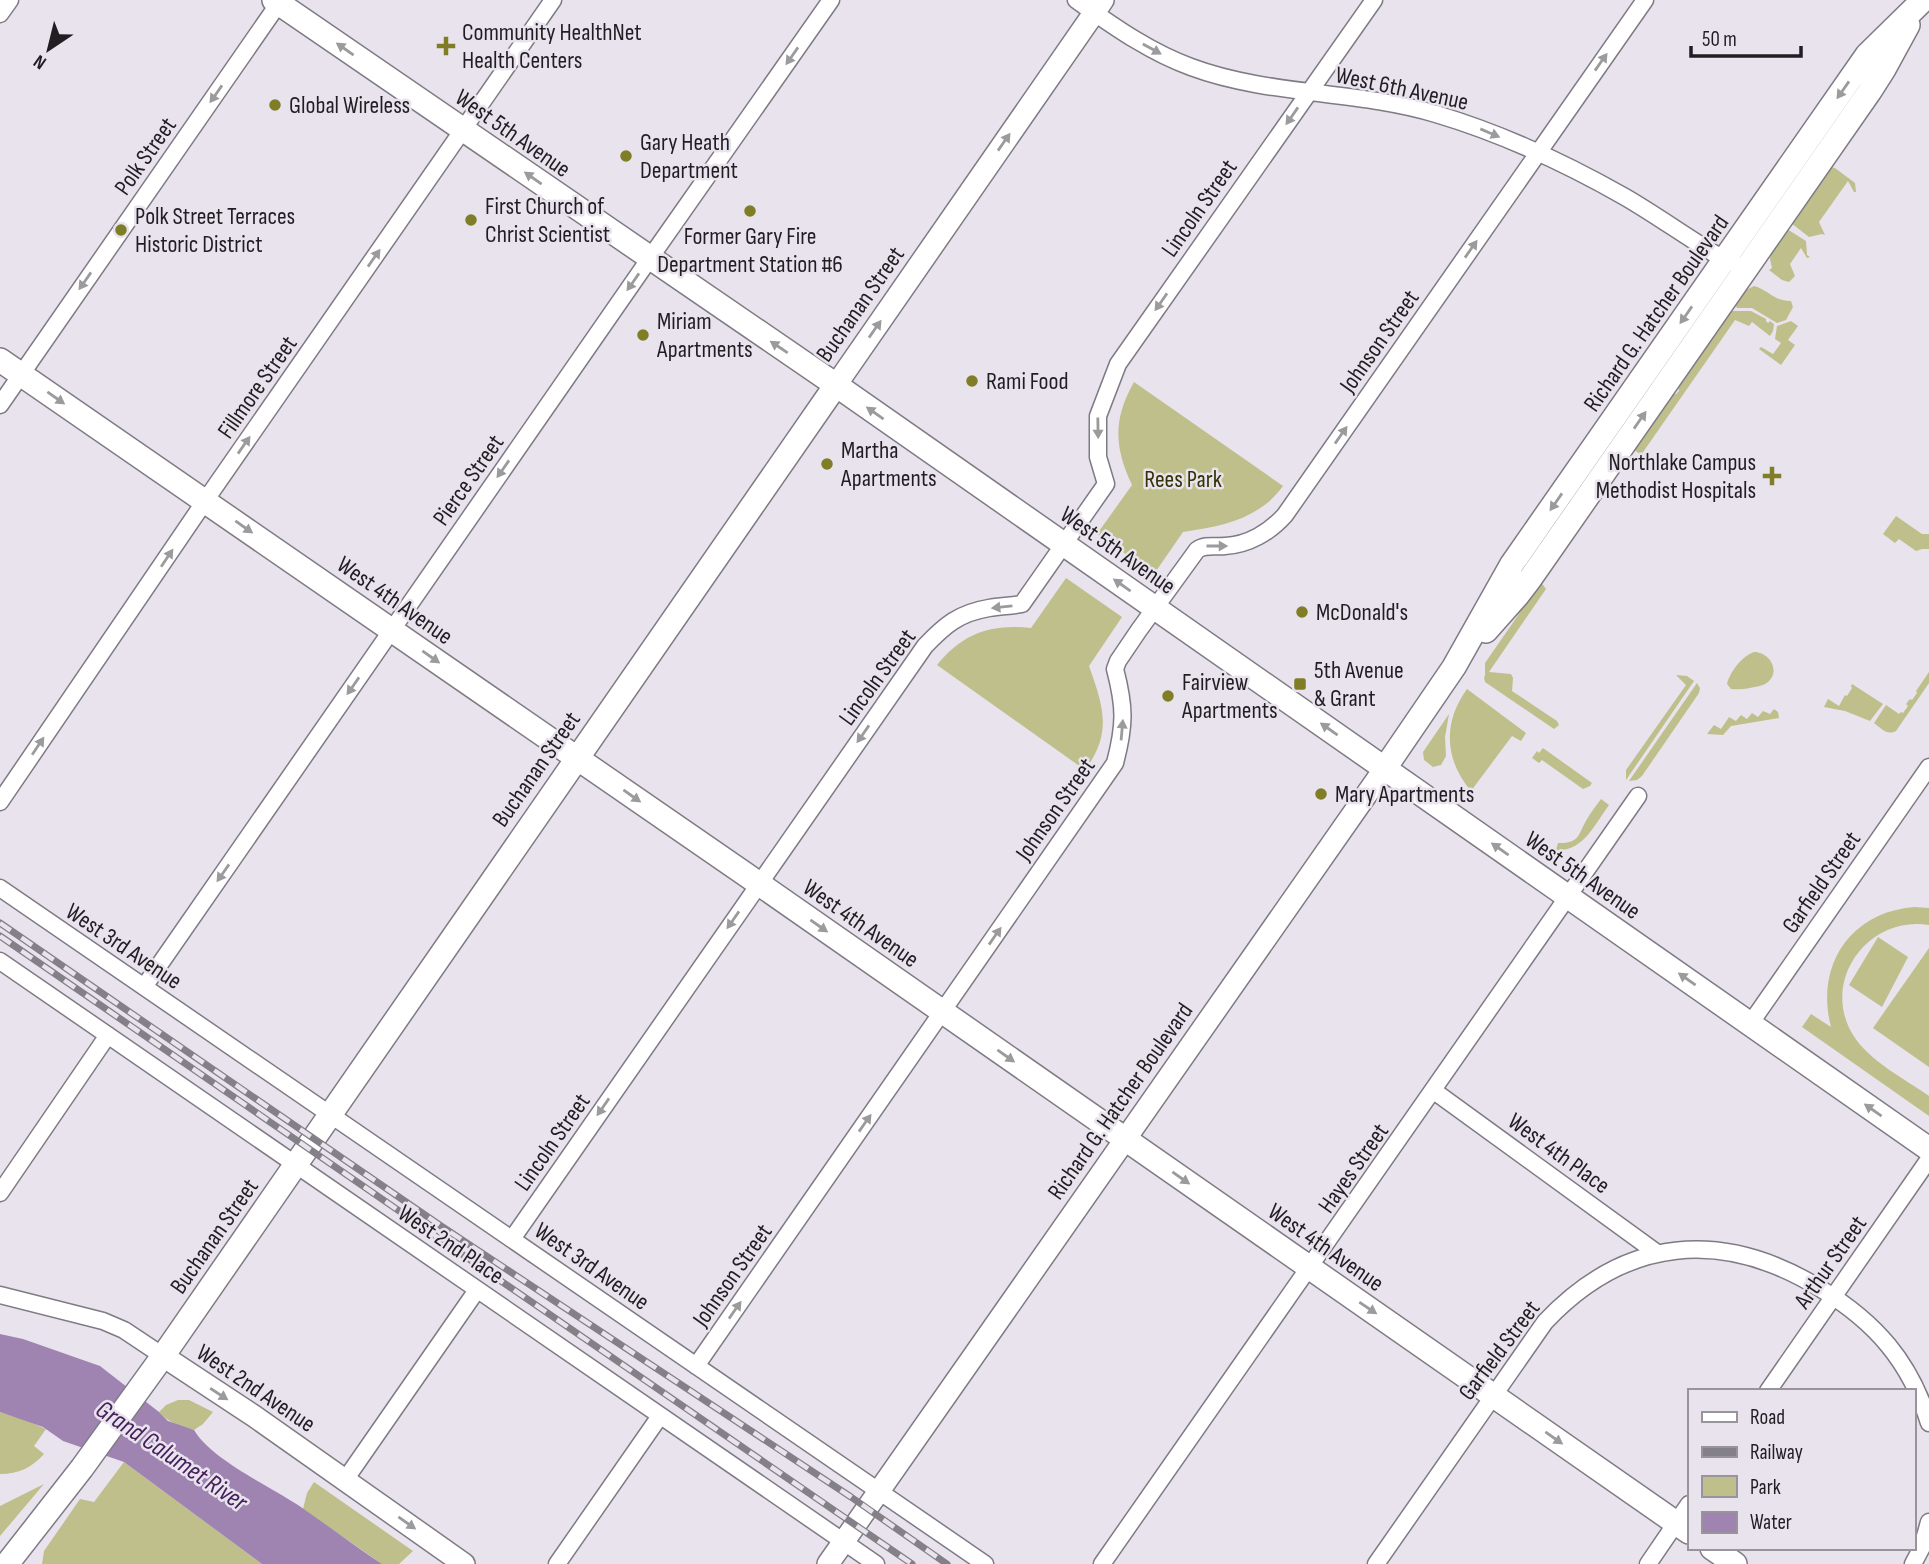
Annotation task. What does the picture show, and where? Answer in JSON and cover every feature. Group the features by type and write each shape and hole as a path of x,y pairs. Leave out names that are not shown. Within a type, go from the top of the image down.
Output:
{"main road":[{"name":"West 5th Avenue","path":"276,2 836,385 1929,1149"},
{"name":"Richard G. Hatcher Boulevard","path":"1592,469 1725,259 1867,55 1922,3"},
{"name":"Richard G. Hatcher Boulevard","path":"1385,768 1454,667 1512,564 1592,469 1746,269 1884,69 1922,3"},
{"name":"West 4th Avenue","path":"0,360 576,757 1683,1528"},
{"name":"Buchanan Street","path":"6,1564 82,1468 153,1357 295,1165 836,385"},
{"path":"1715,1550 1735,1564"}],"street":[{"path":"0,14 10,0"},
{"name":"Fillmore Street","path":"0,802 553,0"},
{"name":"Pierce Street","path":"144,987 831,0"},
{"name":"West 6th Avenue","path":"1076,0 1099,6 1150,48 1192,68 1239,80 1378,101 1433,113 1482,129 1615,192 1746,269"},
{"name":"Lincoln Street","path":"512,1239 925,646 942,628 962,615 982,609 1022,604 1107,484 1098,457 1098,416 1118,364 1374,0"},
{"name":"Johnson Street","path":"696,1366 1115,763 1123,717 1116,665 1154,607 1200,547 1231,546 1252,539 1277,524 1285,515 1645,0"},
{"name":"Polk Street","path":"0,405 254,38 276,2"},
{"name":"Buchanan Street","path":"836,385 1099,6"},
{"name":"Garfield Street","path":"1750,1024 1929,767"},
{"name":"Richard G. Hatcher Boulevard","path":"828,1564 1385,768"},
{"name":"Hayes Street","path":"1102,1564 1638,796"},
{"name":"West 3rd Avenue","path":"0,888 985,1564"},
{"name":"West 2nd Place","path":"0,961 876,1564"},
{"path":"0,1192 108,1035"},
{"name":"West 4th Place","path":"1434,1091 1657,1253"},
{"name":"Arthur Street","path":"1769,1389 1929,1159"},
{"name":"Garfield Street","path":"1376,1564 1533,1336 1551,1316 1576,1292 1598,1277 1619,1266 1657,1253 1697,1250 1728,1251 1751,1256 1793,1273 1833,1297 1874,1329 1891,1347 1918,1391 1929,1423"},
{"path":"345,1480 477,1290"},
{"name":"West 2nd Avenue","path":"0,1295 103,1321 119,1328 153,1357 254,1416 464,1564"},
{"path":"557,1564 660,1416"},
{"path":"1647,1564 1683,1528 1688,1508"},
{"path":"1913,1564 1922,1547 1929,1522"}],"green space":[{"path":"1830,167 1855,183 1856,192 1848,181 1819,222 1825,235 1809,237 1791,223"},
{"path":"1787,229 1806,241 1807,255 1810,257 1807,258 1801,248 1790,264 1795,276 1789,282 1769,270 1772,268 1771,251 1775,250"},
{"path":"1754,286 1780,299 1791,301 1793,307 1786,320 1777,323 1752,308 1737,308 1735,304 1744,291"},
{"path":"1730,311 1751,311 1774,324 1773,331 1770,336 1752,322 1749,326 1735,320 1641,455 1633,449 1672,393 1679,391 1678,385"},
{"path":"1791,321 1798,326 1788,340 1795,345 1781,365 1759,349 1761,347 1773,354 1781,343 1775,339 1777,326"},
{"name":"Rees Park","path":"1134,382 1283,486 1263,506 1239,519 1183,532 1154,574 1097,534 1132,485 1122,458 1118,433 1122,408"},
{"path":"1896,516 1922,534 1929,534 1929,549 1916,551 1899,539 1895,543 1883,534"},
{"path":"1066,578 1122,617 1089,666 1103,719 1099,743 1085,770 937,665 957,645 979,633 1003,628 1031,628"},
{"path":"1541,582 1546,589 1489,672 1511,674 1512,691 1557,721 1559,725 1554,729 1485,682 1484,677 1485,663"},
{"path":"1754,652 1765,656 1772,664 1773,675 1770,680 1757,687 1731,689 1727,684 1734,670 1745,657"},
{"path":"1929,672 1929,683 1896,731 1887,732 1874,723 1886,705 1899,714 1903,713 1908,706 1906,704 1912,700"},
{"path":"1676,675 1687,676 1694,681 1626,780 1626,770 1686,685"},
{"path":"1697,683 1699,693 1642,776 1629,781"},
{"path":"1852,684 1883,704 1870,721 1845,711 1824,707 1828,699 1839,706"},
{"path":"1467,689 1526,733 1521,741 1512,736 1471,791 1456,766 1450,740 1454,714"},
{"path":"1774,709 1779,718 1731,726 1723,735 1707,734 1714,725 1721,729 1729,717 1736,721 1741,715 1747,719 1752,713 1758,717 1763,711 1770,714"},
{"path":"1449,714 1445,737 1446,756 1441,765 1433,767 1424,760 1423,752"},
{"path":"1543,748 1592,783 1590,786 1583,789 1542,760 1539,763 1532,758"},
{"path":"1601,799 1609,805 1581,842 1556,850 1558,843 1571,842 1577,837"},
{"path":"1914,907 1929,908 1929,925 1907,925 1887,930 1869,941 1846,974 1842,994 1844,1014 1853,1035 1868,1053 1929,1096 1929,1116 1802,1027 1811,1014 1831,1027 1827,1005 1828,983 1842,946 1855,931 1872,919 1891,911"},
{"path":"1878,937 1908,957 1882,1007 1849,985"},
{"path":"1929,948 1929,1067 1873,1028"},
{"path":"178,1400 189,1400 213,1412 194,1430 184,1427 159,1412 166,1405"},
{"path":"0,1412 46,1429 34,1446 44,1454 34,1463 13,1473 0,1474"},
{"path":"124,1462 262,1564 42,1564 44,1551 80,1499 94,1502"},
{"path":"314,1482 413,1551 399,1564 382,1564 303,1509 307,1493"},
{"path":"44,1484 0,1536 0,1506"}],"water":[{"name":"Grand Calumet River","path":"0,1334 23,1339 100,1366 168,1421 194,1430 202,1441 227,1461 298,1505 382,1564 262,1564 124,1462 63,1441 43,1427 0,1412"}],"railway":[{"path":"0,923 441,1226 851,1497 947,1564"},
{"path":"0,936 912,1564"}],"place":[{"name":"Community HealthNet Health Centers","path":"446,46"},
{"name":"Global Wireless","path":"275,105"},
{"name":"Gary Heath Department","path":"626,156"},
{"name":"Former Gary Fire Department Station #6","path":"750,211"},
{"name":"First Church of Christ Scientist","path":"471,220"},
{"name":"Polk Street Terraces Historic District","path":"121,230"},
{"name":"Miriam Apartments","path":"643,335"},
{"name":"Rami Food","path":"972,381"},
{"name":"Martha Apartments","path":"827,464"},
{"name":"Northlake Campus Methodist Hospitals","path":"1772,476"},
{"name":"McDonald's","path":"1302,612"},
{"name":"5th Avenue & Grant","path":"1300,684"},
{"name":"Fairview Apartments","path":"1168,696"},
{"name":"Mary Apartments","path":"1321,794"}]}
